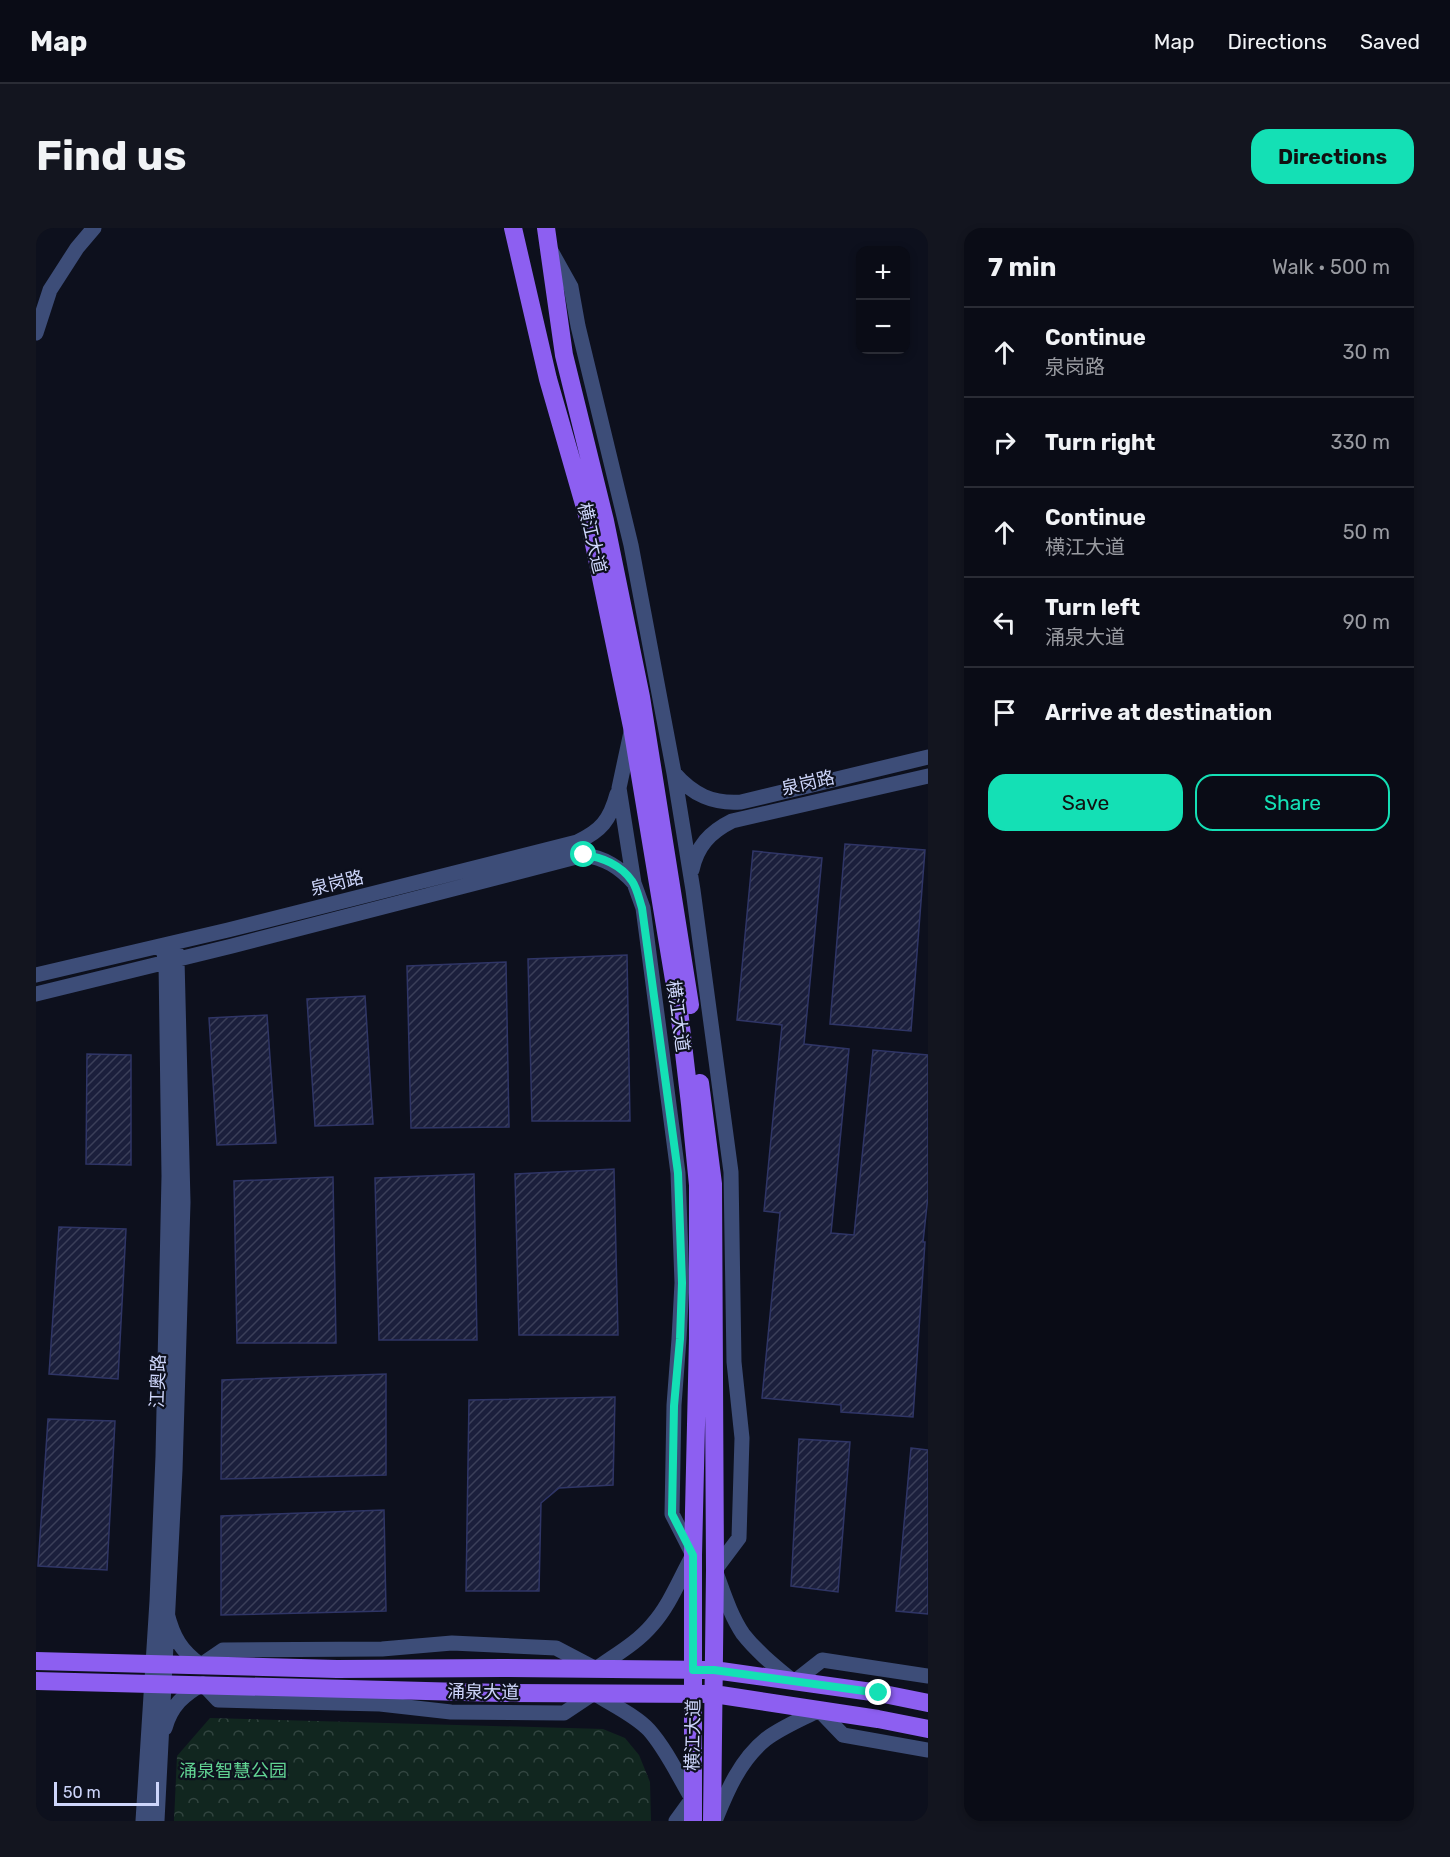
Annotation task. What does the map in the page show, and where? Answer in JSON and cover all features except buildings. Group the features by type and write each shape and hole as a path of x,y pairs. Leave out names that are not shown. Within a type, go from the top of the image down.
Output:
{"main road":[{"name":"横江大道","path":"513,228 548,379 590,525 670,917 713,1184 716,1570 714,1821"},
{"name":"横江大道","path":"547,237 564,355 605,521 648,740 670,917 698,1185 698,1338 693,1555 693,1821"},
{"name":"涌泉大道","path":"36,1661 337,1669 714,1670 879,1693 928,1703"},
{"name":"涌泉大道","path":"36,1681 502,1693 714,1694 928,1729"}],"street":[{"path":"36,333 50,290 77,248 94,228"},
{"path":"547,237 571,287 578,326 630,545 674,773 731,1172 734,1362 742,1438 739,1538 716,1570 728,1604 743,1633 754,1647 794,1682 822,1660 928,1676"},
{"path":"596,1669 639,1638 653,1624 693,1555 672,1514 674,1406 682,1283 678,1173 645,925 634,883 619,789 632,727"},
{"path":"648,740 666,736"},
{"name":"泉岗路","path":"690,876 694,858 701,845 710,834 732,821 743,809 928,758"},
{"name":"泉岗路","path":"674,773 684,784 705,798 743,809 928,776"},
{"name":"泉岗路","path":"36,994 172,960 579,849 606,821 613,810 619,789"},
{"name":"泉岗路","path":"36,975 579,849 614,864 623,870 634,883"},
{"path":"645,925 695,909"},
{"name":"江奥路","path":"159,1664 167,1613 175,1470 183,1202 172,960 168,944"},
{"name":"江奥路","path":"143,1821 159,1664 172,960"},
{"path":"167,1613 171,1630 181,1648 201,1665"},
{"name":"江奥路","path":"157,1821 161,1742 158,1684"},
{"path":"161,1742 167,1722 179,1701 203,1684"},
{"path":"594,1693 649,1730 692,1798 676,1821"},
{"path":"714,1821 736,1775 756,1748 768,1738 819,1710 843,1735 928,1750"}],"green space":[{"name":"涌泉智慧公园","path":"210,1718 603,1729 625,1738 639,1755 650,1782 651,1821 174,1821 177,1756"}],"route":[{"path":"584,855 602,859 623,870 634,883 642,908 678,1173 682,1283 674,1406 672,1514 693,1555 693,1670 714,1670 879,1693"}]}
